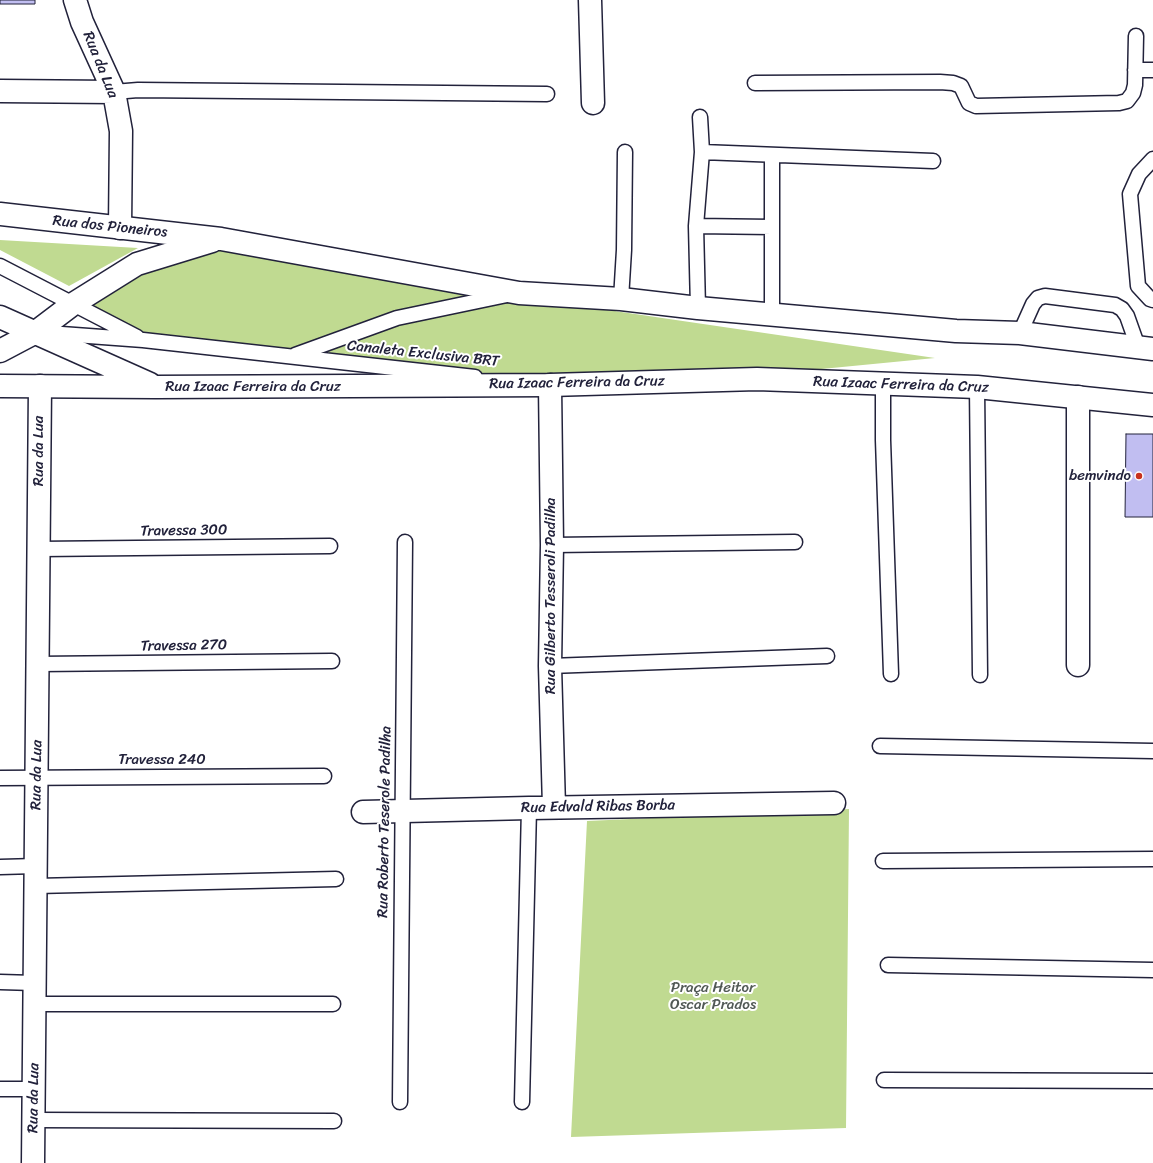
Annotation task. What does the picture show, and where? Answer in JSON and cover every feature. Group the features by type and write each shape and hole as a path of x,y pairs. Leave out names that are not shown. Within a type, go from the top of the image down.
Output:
{"main road":[{"name":"Rua da Lua","path":"75,0 82,22 114,92 121,131 120,228"},
{"path":"590,0 593,103"},
{"path":"0,91 114,92"},
{"name":"Rua dos Pioneiros","path":"0,214 221,239"},
{"path":"0,351 36,332 73,304 137,264 221,239 519,293 621,299 698,308 956,331 1020,333 1145,348"},
{"path":"0,317 156,387"},
{"name":"Rua Izaac Ferreira da Cruz","path":"0,386 156,387 550,385 757,379 977,386 1153,405"},
{"name":"Rua Gilberto Tesseroli Padilha","path":"550,385 552,545 550,666 554,807"},
{"name":"Rua da Lua","path":"33,1163 40,386"},
{"path":"1078,397 1078,665"},
{"name":"Rua Edvald Ribas Borba","path":"363,812 554,807 834,803"}],"lane":[{"path":"755,83 940,82 953,83 961,86 969,102 976,106 1119,103 1126,101 1133,93 1136,70 1136,36"},
{"path":"1136,70 1153,70"},
{"path":"114,92 138,90 547,94"},
{"path":"698,308 696,226 702,152 700,117"},
{"path":"621,299 624,250 625,152"},
{"path":"702,152 933,161"},
{"path":"772,155 772,315"},
{"path":"1153,159 1139,174 1130,194 1138,286 1150,299 1153,300"},
{"path":"696,226 772,227"},
{"name":"Canaleta Exclusiva BRT","path":"0,266 143,340"},
{"name":"Canaleta Exclusiva BRT","path":"292,356 397,318 519,293"},
{"path":"1020,333 1033,304 1038,298 1045,296 1115,305 1122,309 1127,316 1145,348"},
{"name":"Canaleta Exclusiva BRT","path":"36,332 143,340 550,385"},
{"path":"883,383 883,440 890,674"},
{"path":"977,386 980,675"},
{"name":"Rua Roberto Teserole Padilha","path":"400,1102 405,542"},
{"path":"552,545 795,542"},
{"name":"Travessa 300","path":"39,549 330,546"},
{"path":"550,666 827,656"},
{"name":"Travessa 270","path":"38,664 332,661"},
{"path":"880,746 1153,751"},
{"name":"Travessa 240","path":"0,778 324,776"},
{"path":"522,1102 529,808"},
{"path":"883,861 1153,859"},
{"path":"0,867 36,876 336,879"},
{"path":"888,965 1153,970"},
{"path":"0,982 34,983"},
{"path":"35,1004 333,1004"},
{"path":"884,1080 1153,1081"},
{"path":"0,1089 34,1089"},
{"path":"34,1120 334,1121"}],"green space":[{"path":"0,240 138,248 69,286 0,250"},
{"path":"223,243 500,294 289,352 151,337 86,303 145,267"},
{"path":"519,297 935,358 739,377 546,383 307,356 404,320"},
{"name":"Praça Heitor Oscar Prados","path":"849,809 846,1128 571,1137 587,821"}],"building":[{"path":"0,0 35,0 35,4 0,4"},
{"name":"bemvindo","path":"1126,434 1153,434 1153,517 1125,517"}],"place":[{"name":"bemvindo","path":"1139,476"}]}
